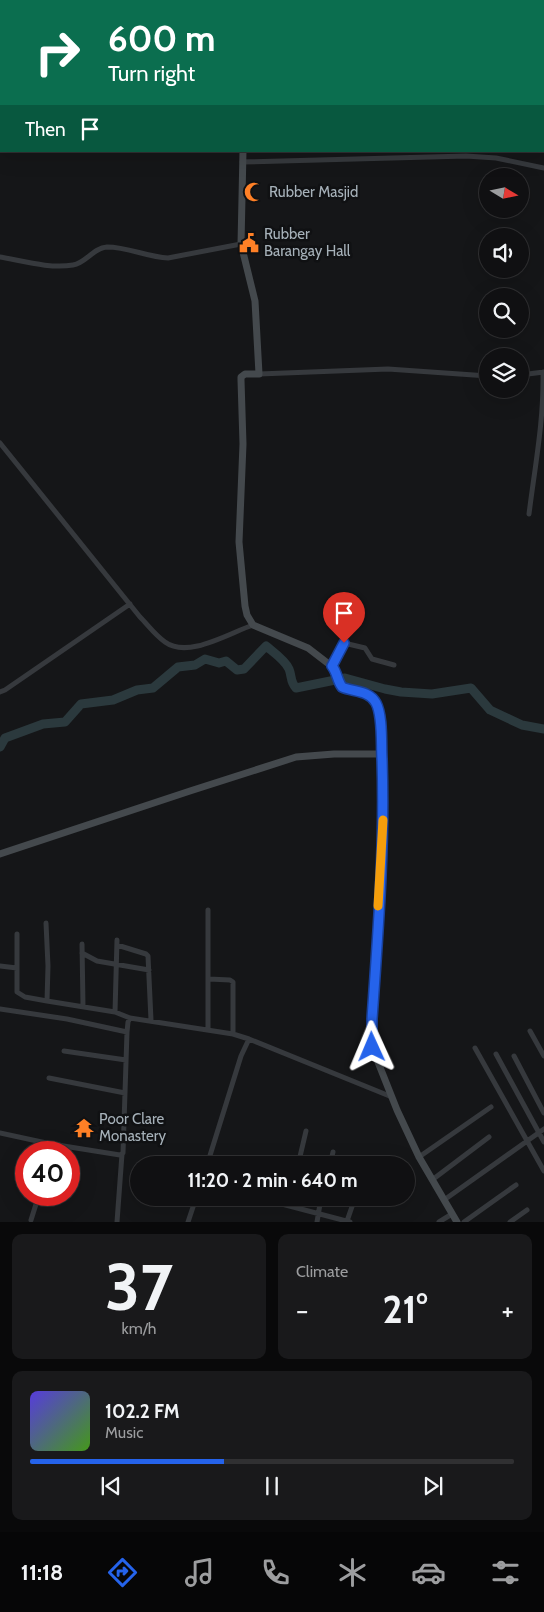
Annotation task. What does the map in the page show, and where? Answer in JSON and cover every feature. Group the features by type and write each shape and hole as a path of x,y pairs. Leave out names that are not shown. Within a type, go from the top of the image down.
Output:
{"street":[{"path":"243,152 240,244 255,301 259,374"},
{"path":"242,162 466,156 496,158 544,168"},
{"path":"0,257 42,264 73,265 103,248 115,248 157,258 168,258 240,244"},
{"path":"457,1222 419,1157 374,1055 371,1039 383,836 380,718 375,701 366,694 344,688 339,682 334,669 301,645 253,625 247,615 239,542 243,444 241,377 245,374 388,369 479,375"},
{"path":"529,374 544,372 543,415 529,514"},
{"path":"0,443 140,617 166,643 178,647 195,647 253,625"},
{"path":"0,692 130,604"},
{"path":"334,669 344,643 360,646 364,648 372,659 394,665"},
{"path":"0,854 296,757 334,754 382,754"},
{"path":"208,910 208,1030"},
{"path":"46,922 47,1001"},
{"path":"17,934 16,988 19,994 25,997 115,1012 130,1018 233,1034 392,1098"},
{"path":"115,1012 117,942 146,954 148,957 151,1020"},
{"path":"82,944 83,1006"},
{"path":"82,953 97,960 149,970"},
{"path":"0,966 17,968"},
{"path":"209,979 230,980 233,982 233,1034"},
{"path":"0,1009 67,1019 127,1032"},
{"path":"117,1222 122,1154 124,1150 127,1032 130,1018"},
{"path":"530,1031 544,1056"},
{"path":"210,1156 241,1056 249,1039"},
{"path":"476,1048 544,1171"},
{"path":"64,1051 126,1060"},
{"path":"496,1054 542,1131 544,1142"},
{"path":"514,1056 544,1113"},
{"path":"49,1078 125,1093"},
{"path":"419,1157 491,1107"},
{"path":"300,1156 306,1131"},
{"path":"444,1200 542,1131"},
{"path":"0,1133 37,1141"},
{"path":"432,1180 489,1137"},
{"path":"80,1149 122,1154"},
{"path":"332,1156 333,1152"},
{"path":"464,1222 516,1185"},
{"path":"31,1220 35,1206"},
{"path":"188,1222 193,1206"},
{"path":"287,1206 348,1222 353,1206"},
{"path":"317,1222 320,1206"},
{"path":"510,1222 527,1210"},
{"path":"439,1222 452,1214"}],"waterway":[{"path":"0,747 5,738 43,724 65,722 81,704 113,700 137,690 153,688 178,667 195,665 205,659 219,663 226,661 237,670 244,669 266,646 279,656 287,666 296,688 345,678 401,692 432,694 471,688 490,710 522,725 544,729"}],"slow traffic":[{"path":"378,906 383,820"}],"place":[{"name":"Rubber Masjid","path":"254,192"},
{"name":"Rubber Barangay Hall","path":"249,243"},
{"name":"Poor Clare Monastery","path":"84,1128"}],"route":[{"path":"344,643 332,666 342,687 366,694 375,701 379,711 381,730 383,836 372,1047"}]}
